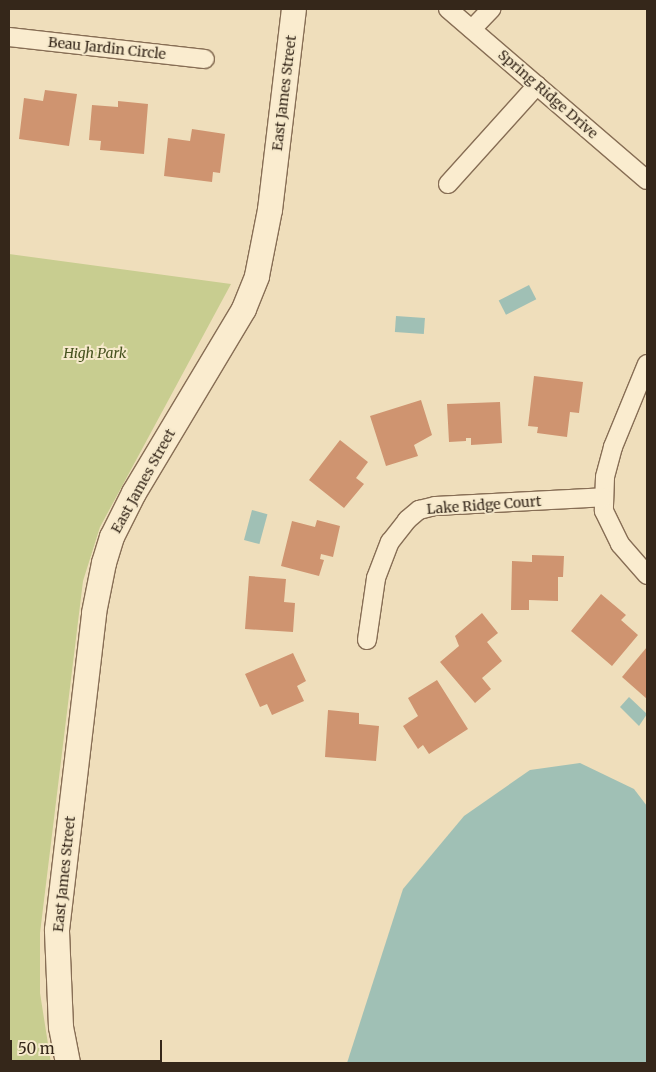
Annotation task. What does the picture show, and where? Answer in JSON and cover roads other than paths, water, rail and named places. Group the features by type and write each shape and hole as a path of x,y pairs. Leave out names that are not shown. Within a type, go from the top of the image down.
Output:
{"street":[{"name":"East James Street","path":"68,1063 62,1027 58,930 94,613 104,563 112,537 134,493 244,309 256,276 270,210 294,9"},
{"name":"Spring Ridge Drive","path":"448,9 647,180"},
{"path":"472,28 491,9"},
{"name":"Beau Jardin Circle","path":"9,37 205,59"},
{"path":"448,184 538,85"},
{"path":"647,364 614,447 605,477 604,497 604,511 611,529 647,574"},
{"name":"Lake Ridge Court","path":"367,640 376,578 390,542 406,520 419,510 435,506 604,497"}],"water":[{"path":"529,285 536,299 506,315 499,300"},
{"path":"396,316 425,318 424,334 395,332"},
{"path":"252,510 267,514 259,544 244,540"},
{"path":"629,697 647,714 639,726 620,707"},
{"path":"580,763 634,789 647,806 647,1063 347,1063 403,889 464,816 530,770"}],"park label":[{"name":"High Park","path":"95,353"}]}
